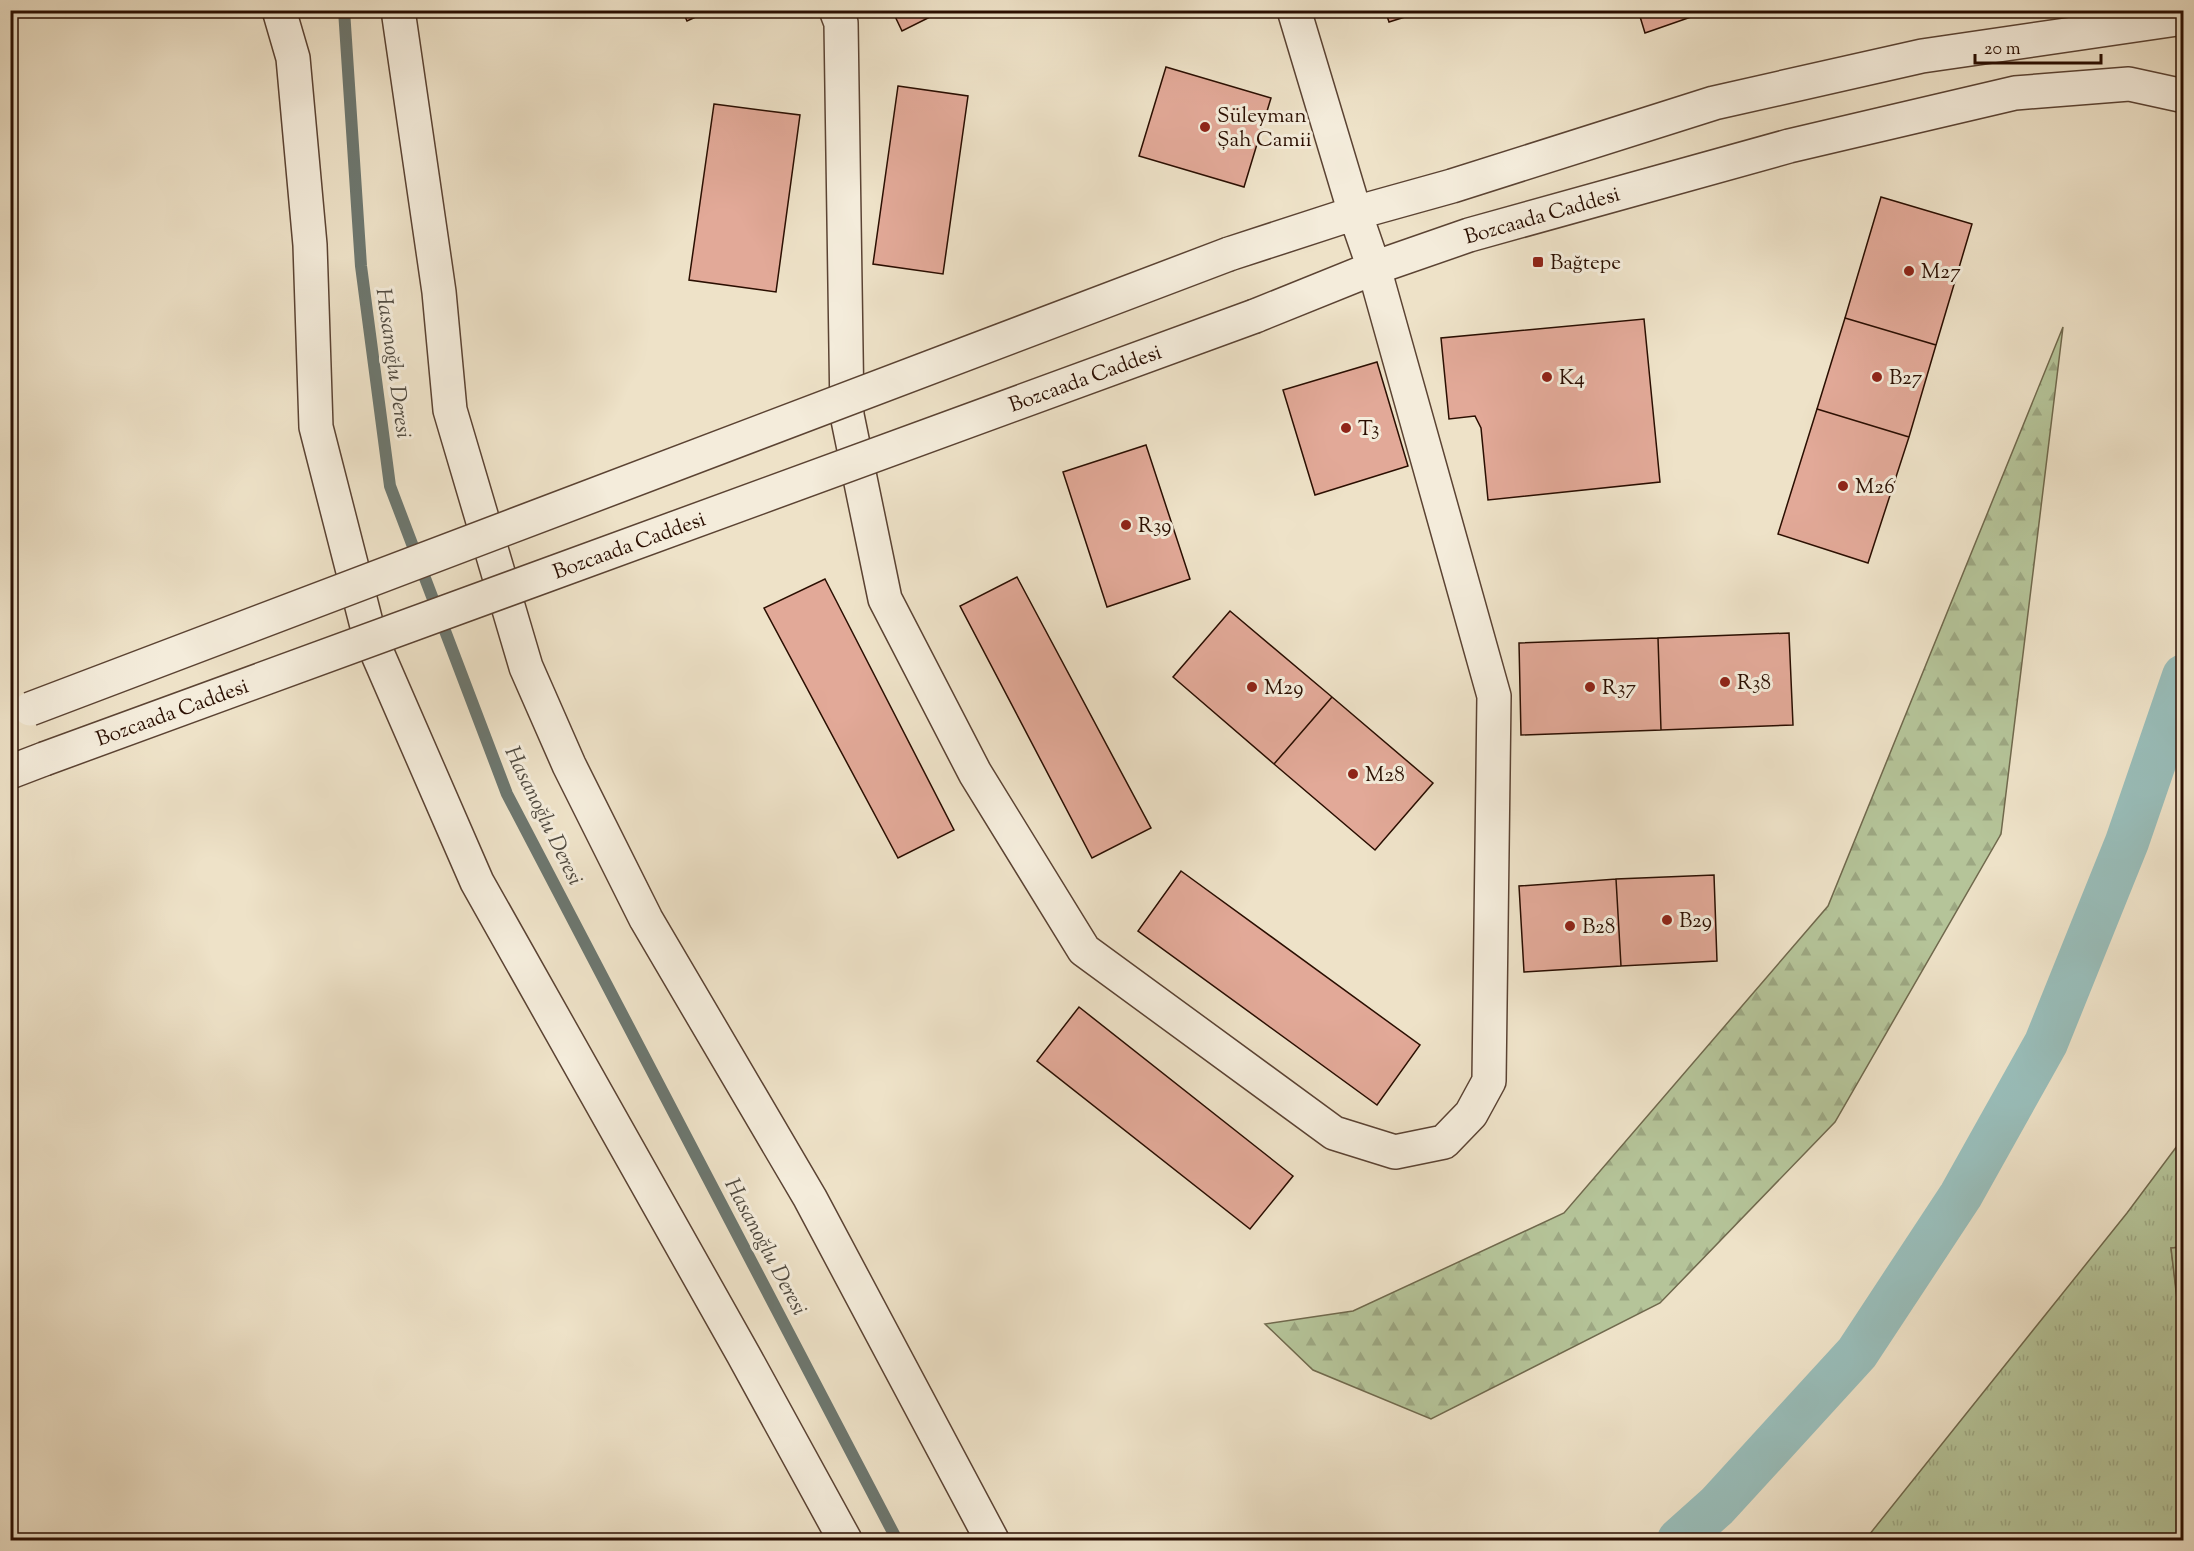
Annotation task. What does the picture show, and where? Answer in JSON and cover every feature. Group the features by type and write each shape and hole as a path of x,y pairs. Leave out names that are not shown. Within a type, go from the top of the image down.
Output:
{"street":[{"path":"279,10 293,58 309,234 316,427 369,634 477,882 738,1344 845,1540"},
{"path":"398,10 439,292 450,410 526,667 568,765 646,919 810,1198 992,1540"},
{"path":"836,10 841,23 847,415 885,599 975,773 1084,950 1334,1133 1395,1152 1444,1142 1471,1114 1489,1081 1494,696 1374,268 1355,213 1294,10"},
{"path":"20,712 1229,254 1355,213 1452,186 1714,103 1922,56 2114,19 2184,18"},
{"name":"Bozcaada Caddesi","path":"10,772 1255,316 1374,268 1469,235 1789,146 2015,93 2129,84 2184,96"}],"green space":[{"path":"2063,327 2001,834 1835,1122 1660,1303 1431,1419 1313,1370 1265,1324 1353,1311 1564,1213 1828,906"},
{"path":"2183,1138 2183,1247 2171,1248 2184,1351 2183,1540 1865,1540 2127,1213"},
{"path":"2184,1247 2183,1351 2171,1248"}],"building":[{"path":"682,10 711,10 687,21"},
{"path":"892,10 944,10 902,31"},
{"path":"1385,10 1427,10 1389,22"},
{"path":"1638,10 1711,10 1645,33"},
{"name":"Süleyman Şah Camii","path":"1166,67 1271,98 1244,187 1139,156"},
{"path":"898,86 968,96 943,274 873,264"},
{"path":"714,104 800,115 776,292 689,280"},
{"name":"M27","path":"1881,197 1972,224 1936,345 1845,318"},
{"name":"B27","path":"1845,318 1936,345 1909,437 1817,409"},
{"name":"K4","path":"1644,319 1660,482 1488,500 1481,428 1475,416 1449,419 1441,338"},
{"name":"T3","path":"1377,362 1408,466 1315,495 1283,390"},
{"name":"M26","path":"1817,409 1909,437 1868,563 1778,534"},
{"name":"R39","path":"1146,445 1190,579 1107,607 1063,472"},
{"path":"1017,577 1151,828 1092,858 960,606"},
{"path":"825,579 954,830 898,858 764,608"},
{"name":"M29","path":"1230,611 1332,697 1274,764 1173,677"},
{"name":"R38","path":"1789,633 1793,725 1661,730 1658,638"},
{"name":"R37","path":"1658,638 1661,730 1521,735 1519,643"},
{"name":"M28","path":"1332,697 1433,783 1375,850 1274,764"},
{"path":"1181,871 1420,1045 1377,1105 1138,931"},
{"name":"B29","path":"1714,875 1717,961 1621,966 1616,879"},
{"name":"B28","path":"1616,879 1621,966 1524,972 1519,886"},
{"path":"1079,1007 1293,1176 1250,1229 1037,1061"}],"waterway":[{"name":"Hasanoğlu Deresi","path":"344,10 361,266 390,486 507,794 897,1540"},
{"path":"1679,1540 1717,1506 1857,1353 1961,1195 2046,1043 2127,842 2184,676"}],"place":[{"name":"Süleyman Şah Camii","path":"1205,127"},
{"name":"Bağtepe","path":"1538,262"},
{"name":"M27","path":"1909,271"},
{"name":"K4","path":"1547,377"},
{"name":"B27","path":"1877,377"},
{"name":"T3","path":"1346,428"},
{"name":"M26","path":"1843,486"},
{"name":"R39","path":"1126,525"},
{"name":"R38","path":"1725,682"},
{"name":"M29","path":"1252,687"},
{"name":"R37","path":"1590,687"},
{"name":"M28","path":"1353,774"},
{"name":"B29","path":"1667,920"},
{"name":"B28","path":"1570,926"}]}
